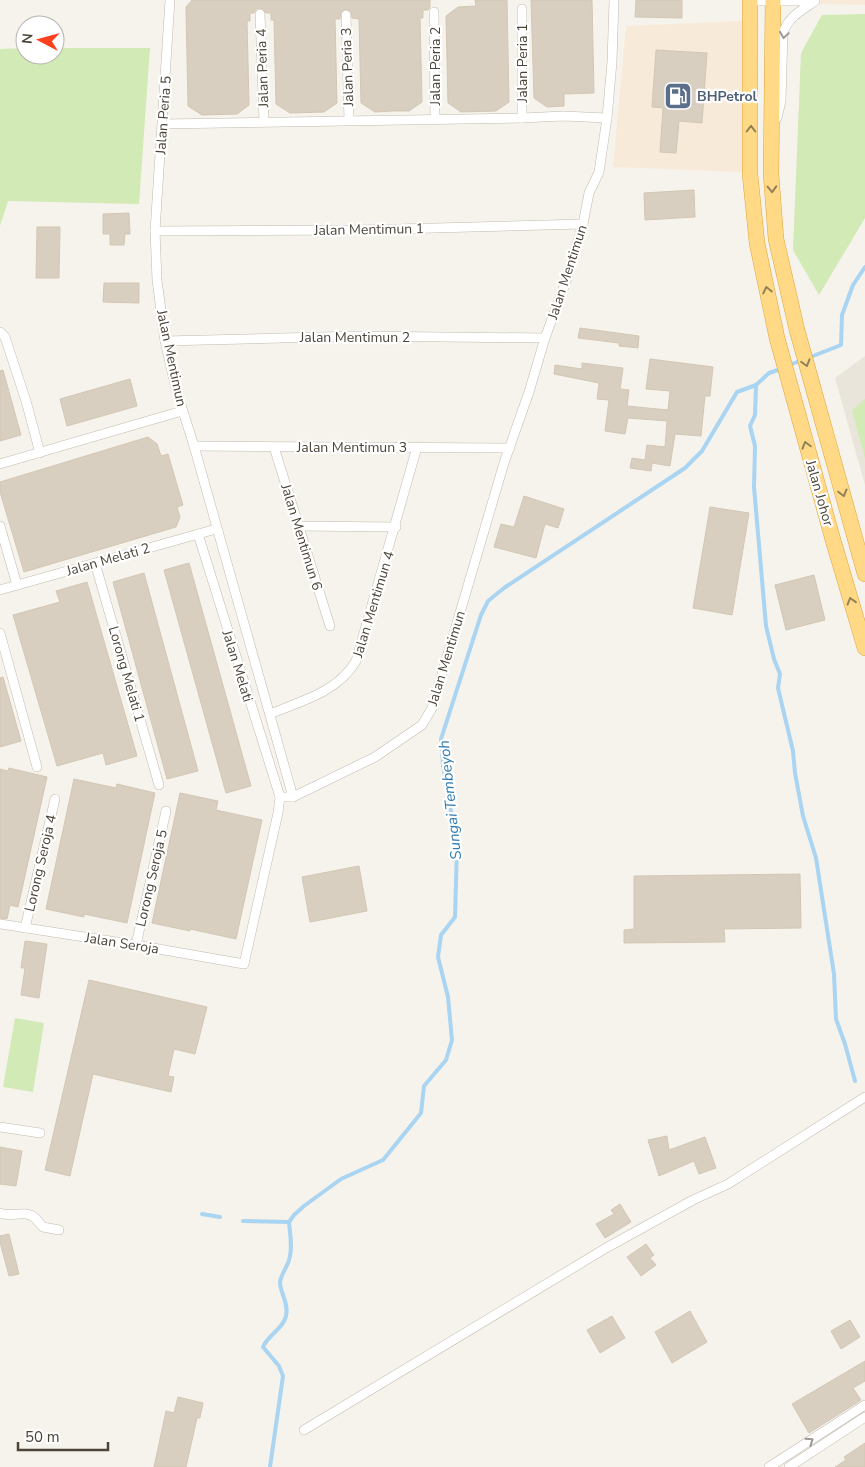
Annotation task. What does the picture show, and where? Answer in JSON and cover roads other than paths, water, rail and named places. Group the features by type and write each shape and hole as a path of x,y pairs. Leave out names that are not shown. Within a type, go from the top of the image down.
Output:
{"highway":[{"name":"Jalan Johor","path":"750,0 750,174 757,243 777,338 794,402 865,648"},
{"name":"Jalan Johor","path":"773,0 771,144 772,203 776,239 797,330 865,574"}],"street":[{"name":"Jalan Peria 5","path":"155,231 170,0"},
{"name":"Jalan Mentimun","path":"155,231 157,280 165,341 182,411 194,446 293,797 375,758 422,725 432,708 544,338 566,280 583,224 589,193 599,172 607,118 612,62 614,0"},
{"path":"750,0 815,0"},
{"path":"771,144 781,101 783,33 785,26 794,15 815,0"},
{"name":"Jalan Peria 1","path":"522,8 522,118"},
{"name":"Jalan Peria 2","path":"434,12 435,119"},
{"name":"Jalan Peria 4","path":"260,14 264,121"},
{"name":"Jalan Peria 3","path":"346,15 349,120"},
{"path":"163,124 563,116 607,118"},
{"name":"Jalan Mentimun 1","path":"155,231 359,230 583,224"},
{"path":"0,332 5,337 40,452"},
{"name":"Jalan Mentimun 2","path":"165,341 356,336 544,338"},
{"path":"0,464 182,411"},
{"name":"Jalan Mentimun 3","path":"194,446 510,448"},
{"name":"Jalan Mentimun 6","path":"274,447 330,626"},
{"name":"Jalan Mentimun 4","path":"270,714 330,689 349,673 356,661 396,527 417,447"},
{"path":"0,526 18,585"},
{"path":"299,526 396,527"},
{"name":"Jalan Melati 2","path":"0,590 216,529"},
{"name":"Jalan Melati","path":"198,534 280,797 244,964"},
{"name":"Lorong Melati 1","path":"96,563 159,785"},
{"path":"0,634 37,767"},
{"path":"280,797 293,797"},
{"name":"Lorong Seroja 4","path":"25,928 55,799"},
{"name":"Lorong Seroja 5","path":"136,945 166,811"},
{"name":"Jalan Seroja","path":"0,924 244,964"},
{"path":"304,1430 606,1248 693,1200 728,1184 865,1097"},
{"path":"0,1127 40,1133"},
{"path":"0,1213 6,1215 28,1214 36,1218 43,1227 59,1230"},
{"path":"775,1465 865,1405"},
{"path":"789,1467 865,1417"}],"waterway":[{"name":"Sungai Tembeyoh","path":"808,358 841,345 842,315 853,285 865,267"},
{"name":"Sungai Tembeyoh","path":"787,366 802,360"},
{"name":"Sungai Tembeyoh","path":"270,1467 283,1376 279,1366 263,1347 282,1325 286,1316 287,1311 280,1282 291,1251 289,1222 304,1206 341,1179 383,1160 421,1113 424,1086 446,1060 452,1040 448,997 438,957 441,935 455,917 457,847 443,765 441,739 481,615 488,601 504,588 685,468 702,451 737,392 756,385 769,373 781,369"},
{"path":"756,385 755,415 750,426 755,446 754,487 766,626 774,659 780,674 778,688 793,751 803,816 816,858 834,974 836,1019 855,1081"},
{"path":"202,1214 220,1217"},
{"path":"243,1221 289,1222"}],"place":[{"name":"BHPetrol","path":"678,96"}]}
